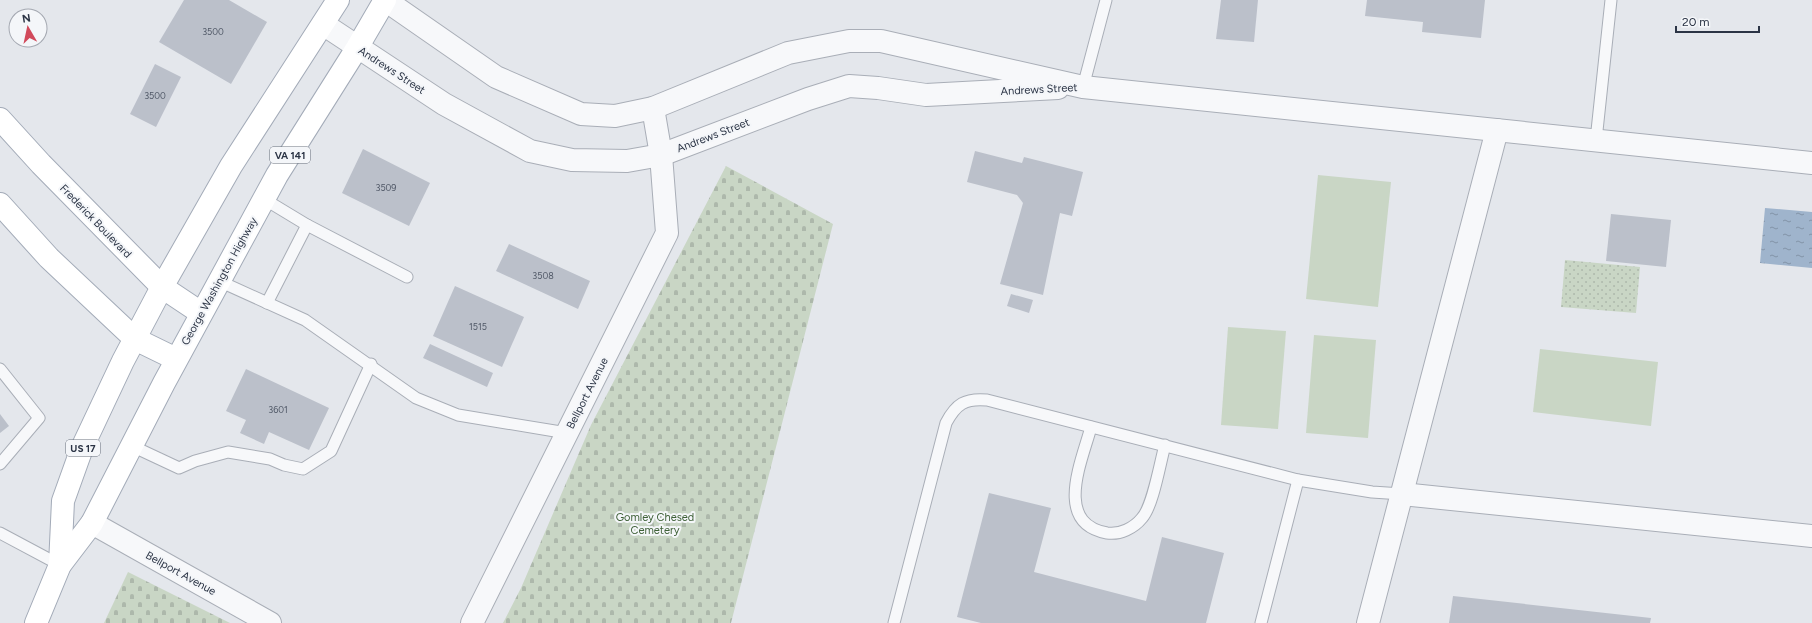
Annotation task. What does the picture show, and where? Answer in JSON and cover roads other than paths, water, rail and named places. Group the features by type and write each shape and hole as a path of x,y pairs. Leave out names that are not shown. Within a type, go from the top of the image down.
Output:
{"main road":[{"name":"George Washington Highway","path":"60,565 63,501 82,448 123,361 162,287 231,166 338,0"},
{"name":"George Washington Highway","path":"36,623 60,565 92,523 176,359 264,199 385,0"},
{"name":"Frederick Boulevard","path":"0,119 41,164 162,287 201,313"},
{"path":"0,204 48,258 135,339 176,359"}],"street":[{"name":"Andrews Street","path":"385,0 496,76 581,114 615,116 653,108 788,53 849,41 880,41 893,43 1083,87"},
{"name":"Andrews Street","path":"323,24 357,48 444,104 530,151 572,160 627,161 661,155 808,99 848,86 878,88 926,95 1083,87"},
{"path":"1083,87 1812,163"},
{"name":"Bellport Avenue","path":"472,623 667,233 661,155 653,108"},
{"path":"1368,623 1497,130"},
{"path":"1402,494 1812,536"},
{"name":"Bellport Avenue","path":"92,523 270,623"}],"lane":[{"path":"1083,87 1106,0"},
{"path":"1596,140 1611,0"},
{"path":"264,199 307,226 407,277"},
{"path":"267,303 307,226"},
{"path":"219,281 305,320 371,364 416,398 458,415 567,433"},
{"path":"132,446 179,468 195,461 228,452 270,459 284,465 303,469 331,451 371,364"},
{"path":"0,369 39,418 0,464"},
{"path":"894,623 946,423 952,412 962,403 974,399 987,400 1298,480 1372,492 1402,494"},
{"path":"1091,427 1075,486 1074,499 1078,512 1085,523 1096,530 1109,533 1122,532 1134,527 1143,518 1149,506 1165,445"},
{"path":"1261,623 1298,480"},
{"path":"0,533 60,565"}],"water":[{"path":"1765,208 1812,212 1812,268 1760,263"}],"park label":[{"name":"Gomley Chesed Cemetery","path":"655,523"}]}
